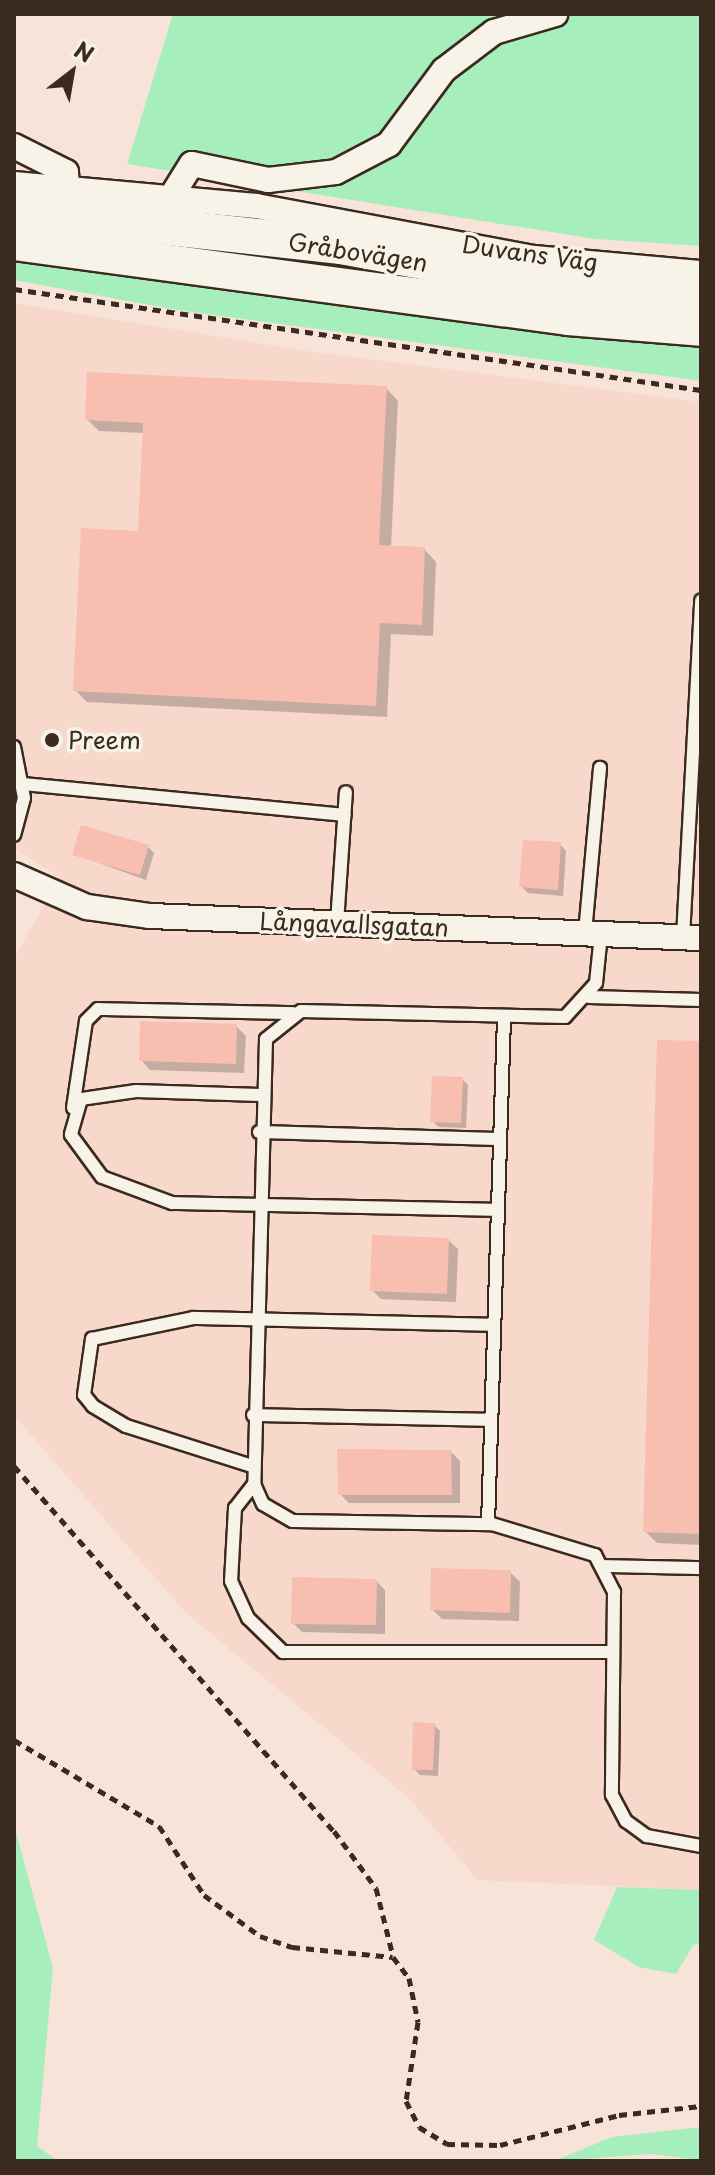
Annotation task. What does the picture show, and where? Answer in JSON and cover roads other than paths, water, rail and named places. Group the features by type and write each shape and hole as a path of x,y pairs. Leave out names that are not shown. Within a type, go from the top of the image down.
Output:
{"main road":[{"name":"Gråbovägen","path":"14,210 341,246 524,280 701,295"},
{"name":"Gråbovägen","path":"14,242 701,328"}],"street":[{"path":"171,197 192,164 268,180 336,172 389,144 444,70 494,32 555,14"},
{"path":"14,146 66,172 67,187"},
{"name":"Duvans Väg","path":"14,184 171,197 535,258 701,273"},
{"name":"Långavallsgatan","path":"14,875 87,907 337,923 692,938"}],"lane":[{"path":"692,938 701,600"},
{"path":"14,747 24,784 14,835"},
{"path":"589,997 600,768"},
{"path":"24,784 345,815"},
{"path":"337,923 346,792"},
{"path":"497,1210 257,1208 172,1203 118,1187 80,1152 71,1135 86,1021 98,1009 565,1017 589,997 701,1000"},
{"path":"293,1013 266,1039 260,1095 252,1466 254,1484 263,1504 293,1521 488,1524 583,1551 605,1566 701,1568"},
{"path":"488,1524 504,1017"},
{"path":"73,1109 81,1099 136,1091 260,1095"},
{"path":"259,1132 499,1139"},
{"path":"252,1466 126,1426 84,1395 88,1346 99,1333 255,1317 494,1325"},
{"path":"253,1415 491,1420"},
{"path":"254,1484 235,1508 231,1581 248,1618 283,1652 612,1652"},
{"path":"605,1566 614,1592 608,1777 617,1809 647,1836 701,1846"}],"place":[{"name":"Preem","path":"52,740"}]}
